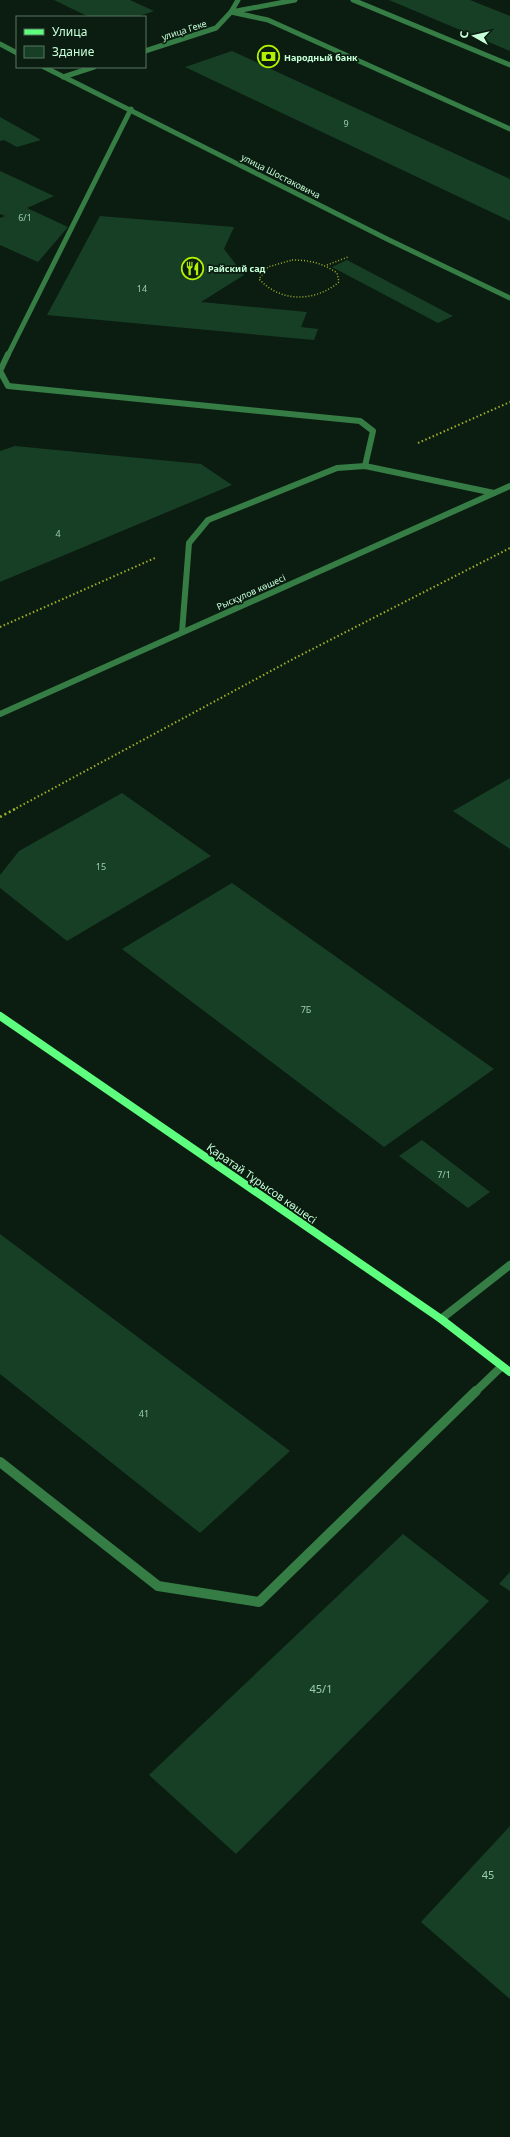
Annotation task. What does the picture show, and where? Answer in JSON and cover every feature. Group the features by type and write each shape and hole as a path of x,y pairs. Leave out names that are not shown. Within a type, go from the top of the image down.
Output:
{"main road":[{"name":"Қаратай Тұрысов көшесі","path":"0,1016 441,1319 510,1372"}],"street":[{"name":"улица Геке","path":"146,51 216,28 231,12 238,0"},
{"path":"231,12 295,0"},
{"path":"353,0 361,2 510,65"},
{"path":"231,12 268,20 510,129"},
{"path":"0,44 16,52"},
{"name":"улица Шостаковича","path":"46,68 131,109 389,240 510,298"},
{"path":"64,77 91,68"},
{"path":"131,109 0,371 8,386 360,421 372,431 365,466"},
{"path":"182,632 189,544 208,520 337,468 365,466 494,493"},
{"name":"Рысқұлов көшесі","path":"0,714 510,486"},
{"path":"441,1319 510,1265"},
{"path":"0,1462 158,1586 259,1602 502,1366"}],"path":[{"path":"292,260 311,260 327,265 337,273 339,282 331,290 316,296 297,297 284,295 265,288 259,279 263,270 280,262 292,260"},
{"path":"0,817 295,658 510,548"}],"building":[{"path":"54,0 130,0 154,11 140,16 87,16"},
{"path":"389,0 470,0 510,16 510,51"},
{"path":"232,51 510,179 510,221 185,67"},
{"path":"0,117 41,140 17,147 4,140 0,141"},
{"path":"0,171 54,196 27,208 68,227 38,262 0,245 0,218 5,216 0,214"},
{"path":"100,216 234,227 224,249 244,275 201,302 307,312 301,327 318,329 314,340 47,315"},
{"path":"347,260 453,316 438,323 332,267"},
{"path":"15,446 201,464 232,485 0,582 0,451"},
{"path":"510,778 510,849 453,811"},
{"path":"122,793 211,856 67,941 0,888 0,875 19,851"},
{"path":"232,883 494,1069 384,1147 122,949"},
{"path":"422,1140 490,1192 468,1208 399,1156"},
{"path":"0,1234 290,1451 200,1533 0,1374"},
{"path":"403,1534 489,1601 236,1854 149,1775"},
{"path":"510,1572 510,1591 499,1584"},
{"path":"510,1826 510,1999 421,1922"}],"place":[{"name":"Народный банк","path":"269,57"},
{"name":"Райский сад","path":"193,268"}]}
